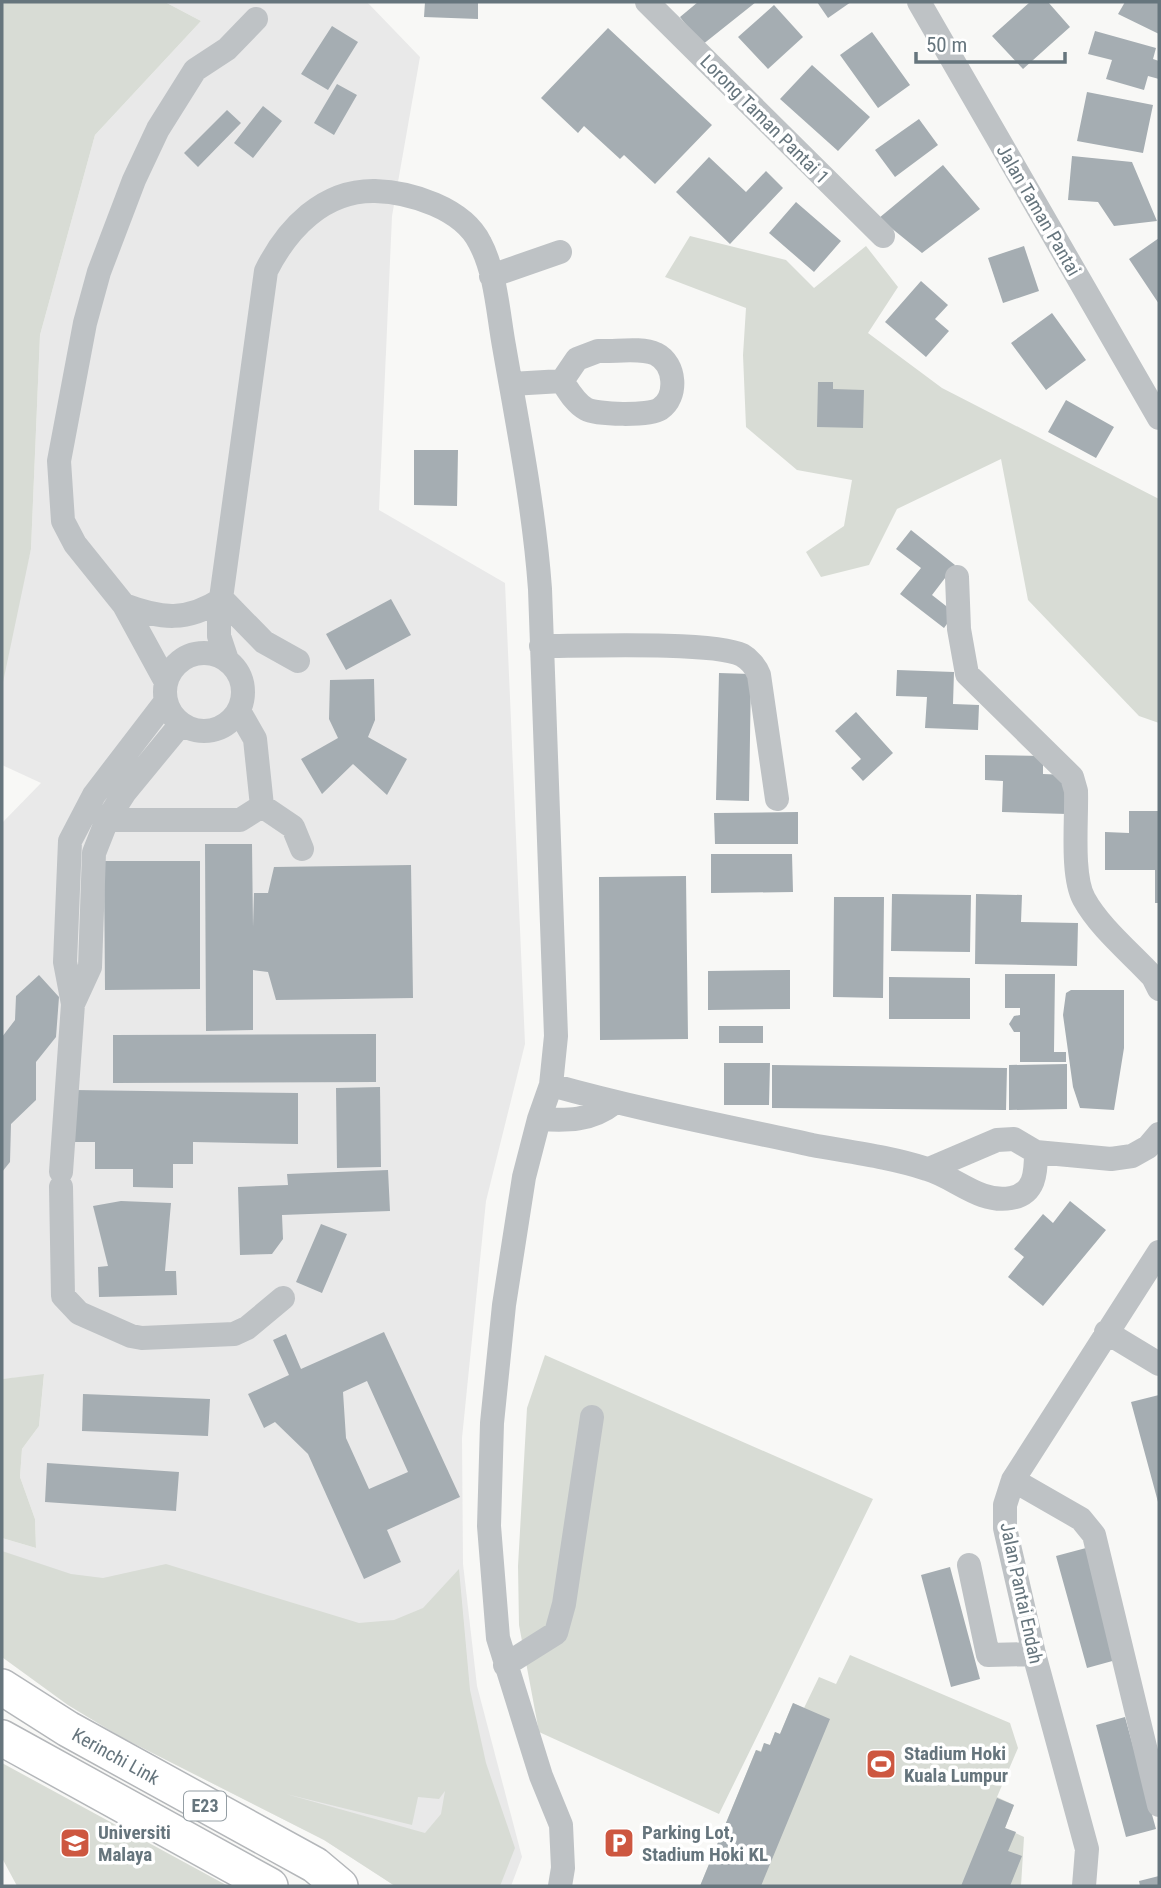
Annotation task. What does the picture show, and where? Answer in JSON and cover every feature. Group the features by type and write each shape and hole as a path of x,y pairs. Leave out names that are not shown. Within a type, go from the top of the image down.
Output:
{"highway":[{"name":"Kerinchi Link","path":"2,1688 68,1729 315,1865 340,1886"},
{"name":"E23","path":"2,1738 270,1886"}],"street":[{"name":"Lorong Taman Pantai 1","path":"647,2 883,236"},
{"name":"Jalan Taman Pantai","path":"919,2 1159,418"},
{"path":"256,19 227,49 195,70 158,130 125,202 85,323 59,461 63,521 75,544 124,605 169,683 181,724 193,730 219,729 239,711 243,701 241,678 227,660 219,636 256,323 265,271 280,243 303,218 329,201 365,191 404,192 451,212 480,241 491,276 536,534 556,1036 551,1084 524,1178 504,1305 492,1423 489,1526 498,1638 561,1825 563,1868 560,1886"},
{"path":"491,276 560,251"},
{"path":"511,384 562,380"},
{"path":"957,577 959,629 967,674 1072,777 1076,791 1078,877 1083,897 1095,914 1153,976 1159,989"},
{"path":"124,605 167,618 194,614 222,598"},
{"path":"222,598 264,642 298,661"},
{"path":"169,683 194,614"},
{"path":"541,646 710,648 741,655 756,668 759,675 778,799"},
{"path":"227,660 206,653 184,658 83,811 68,850 65,962 73,1004 61,1180 62,1296 79,1313 142,1338 234,1334 247,1328 283,1298"},
{"path":"239,711 255,738 262,806"},
{"path":"73,1004 90,967 94,853 111,814 181,724"},
{"path":"94,794 111,814 240,820 262,806"},
{"path":"262,806 293,827 302,849"},
{"path":"551,1084 614,1103 929,1169 978,1194 1010,1198 1022,1195 1031,1188 1036,1169 1036,1152"},
{"path":"539,1119 568,1121 600,1114 614,1103"},
{"path":"929,1169 997,1140 1014,1139 1036,1152 1111,1160 1132,1156 1148,1147 1159,1134"},
{"name":"Jalan Pantai Endah","path":"1084,1886 1087,1849 1034,1654 1005,1528 1006,1506 1013,1480 1159,1252"},
{"path":"1106,1332 1159,1364"},
{"path":"505,1665 556,1633 564,1604 592,1417"},
{"path":"1013,1480 1081,1518 1094,1535 1159,1805"},
{"path":"969,1565 988,1655 1034,1654"}],"shaded area":[{"path":"2,2 165,2 201,21 95,135 40,335 31,549 2,687"},
{"path":"165,2 367,2 420,57 392,216 379,510 505,583 525,1044 486,1201 462,1438 463,1564 477,1686 522,1857 511,1886 395,1886 324,1840 121,1737 68,1705 2,1657 2,1538 36,1548 35,1519 20,1477 22,1449 39,1426 44,1375 2,1379 2,823 41,783 2,765 2,667 31,549 40,335 95,135 201,21"},
{"path":"690,236 786,260 814,288 866,246 898,287 868,333 942,388 1159,499 1159,723 1139,716 1028,600 1001,459 897,509 869,565 821,577 806,552 844,526 852,480 797,470 746,427 743,355 746,308 665,277"},
{"path":"545,1355 873,1499 719,1814 539,1732 519,1625 518,1566 527,1408"},
{"path":"44,1374 39,1426 22,1449 20,1477 35,1519 36,1548 2,1538 2,1379"},
{"path":"2,1551 71,1574 103,1578 166,1564 359,1623 394,1620 423,1608 459,1569 470,1690 486,1763 515,1848 500,1886 395,1886 324,1840 121,1737 68,1705 2,1657","holes":["445,1791 441,1814 425,1833 286,1794 412,1825 418,1797 439,1799"]},
{"name":"Stadium Hoki Kuala Lumpur","path":"850,1655 1010,1723 1018,1748 997,1797 1014,1805 1005,1828 1024,1837 1021,1886 700,1886 756,1750 761,1751 764,1743 770,1745 775,1732 780,1734 793,1703 804,1708 819,1677 836,1684"},
{"name":"Universiti Malaya","path":"2,1763 228,1886 17,1886 2,1858"}],"building":[{"path":"425,2 478,2 478,19 424,17"},
{"path":"698,2 756,2 702,45 680,17"},
{"path":"817,2 851,2 828,18"},
{"path":"1030,2 1048,2 1070,27 1023,69 992,36"},
{"path":"1125,2 1159,2 1159,34 1118,14"},
{"path":"774,5 803,37 768,69 738,37"},
{"path":"332,26 358,42 328,90 301,74"},
{"path":"608,28 712,125 655,184 624,155 620,159 584,126 578,133 541,98"},
{"path":"1095,31 1156,48 1153,59 1159,61 1159,79 1148,76 1144,90 1106,79 1112,60 1088,54"},
{"path":"872,32 910,85 878,108 840,55"},
{"path":"812,65 870,117 838,151 780,99"},
{"path":"337,84 357,95 334,135 314,123"},
{"path":"1087,92 1153,105 1143,153 1077,141"},
{"path":"263,106 282,121 253,158 234,143"},
{"path":"227,110 241,123 198,167 184,153"},
{"path":"919,119 938,145 895,177 875,150"},
{"path":"1072,156 1132,162 1157,221 1114,226 1098,202 1068,200"},
{"path":"709,157 746,192 766,171 783,188 730,244 676,192"},
{"path":"943,165 980,209 922,253 879,218"},
{"path":"796,202 841,241 814,272 769,233"},
{"path":"1159,238 1159,304 1129,259"},
{"path":"1024,246 1039,291 1003,303 988,258"},
{"path":"921,281 948,305 935,319 949,331 926,357 885,322"},
{"path":"1052,313 1086,360 1046,390 1011,343"},
{"path":"818,382 833,382 833,389 864,390 863,428 817,427"},
{"path":"1066,400 1114,427 1096,458 1048,432"},
{"path":"414,450 458,450 457,506 414,505"},
{"path":"911,530 955,565 932,595 955,613 944,628 900,594 921,568 896,549"},
{"path":"391,599 411,635 346,670 326,634"},
{"path":"897,670 954,672 953,704 979,705 978,730 925,728 927,697 896,696"},
{"path":"719,673 751,674 749,801 716,800"},
{"path":"374,679 375,720 368,737 407,759 387,795 353,764 322,794 301,759 338,738 329,719 330,680"},
{"path":"856,712 893,753 863,781 851,768 861,759 835,731"},
{"path":"985,755 1043,756 1043,774 1069,775 1067,814 1002,812 1003,781 985,780"},
{"path":"1129,811 1159,811 1159,903 1155,903 1155,870 1105,870 1105,832 1129,833"},
{"path":"798,812 798,844 715,844 714,813"},
{"path":"205,844 252,844 253,927 254,893 268,893 274,867 411,865 413,998 276,1000 268,972 253,970 253,1030 206,1031"},
{"path":"711,854 792,854 793,892 711,893"},
{"path":"104,861 200,861 200,989 105,990"},
{"path":"686,876 688,1039 600,1040 599,877"},
{"path":"892,894 971,895 970,952 891,951"},
{"path":"976,894 1022,895 1021,922 1078,923 1077,966 975,964"},
{"path":"834,897 884,897 883,998 833,997"},
{"path":"790,970 790,1009 708,1010 708,971"},
{"path":"1005,974 1055,974 1054,1052 1066,1052 1066,1062 1020,1062 1020,1032 1014,1032 1009,1024 1014,1016 1020,1015 1020,1008 1005,1008"},
{"path":"39,975 59,997 56,1037 36,1062 36,1100 11,1124 10,1162 2,1172 2,1037 15,1020 16,996"},
{"path":"889,977 970,978 970,1019 889,1019"},
{"path":"1071,990 1124,990 1124,1048 1114,1110 1080,1108 1073,1087 1063,1015 1066,993"},
{"path":"719,1026 763,1026 763,1043 719,1043"},
{"path":"376,1034 376,1082 113,1083 113,1035"},
{"path":"724,1063 770,1063 769,1105 724,1105"},
{"path":"1067,1064 1067,1109 1009,1110 1009,1065"},
{"path":"772,1065 1007,1068 1006,1110 772,1108"},
{"path":"380,1087 381,1167 337,1168 336,1088"},
{"path":"74,1090 298,1093 298,1144 193,1142 193,1164 173,1164 173,1188 133,1187 133,1169 95,1169 95,1142 74,1142"},
{"path":"388,1170 390,1211 282,1215 283,1239 272,1254 240,1255 238,1187 288,1185 287,1174"},
{"path":"121,1201 171,1203 165,1271 176,1271 177,1295 99,1297 98,1267 108,1266 93,1206"},
{"path":"1070,1201 1106,1230 1043,1306 1008,1277 1024,1257 1014,1249 1043,1214 1053,1223"},
{"path":"321,1224 347,1234 322,1293 296,1282"},
{"path":"384,1332 460,1497 387,1530 401,1562 364,1579 308,1454 275,1422 264,1428 248,1394 289,1375 273,1340 286,1334 301,1369","holes":["367,1381 408,1472 369,1489 346,1438 343,1392"]},
{"path":"83,1394 210,1399 208,1436 82,1431"},
{"path":"1159,1395 1159,1502 1158,1502 1131,1402"},
{"path":"47,1463 179,1472 176,1511 45,1502"},
{"path":"1086,1548 1116,1660 1087,1668 1056,1556"},
{"path":"950,1567 980,1679 951,1687 921,1575"},
{"path":"793,1703 830,1719 761,1886 700,1886 756,1750 761,1752 764,1743 770,1745 775,1732 780,1734"},
{"path":"1125,1717 1156,1829 1126,1837 1096,1725"},
{"path":"997,1798 1014,1805 1005,1828 1016,1832 1008,1851 1022,1856 1010,1886 961,1886"},
{"path":"1159,1876 1159,1886 1140,1886 1139,1881"}],"place":[{"name":"Stadium Hoki Kuala Lumpur","path":"881,1764"},
{"name":"Universiti Malaya","path":"75,1843"},
{"name":"Parking Lot, Stadium Hoki KL","path":"619,1843"}]}
